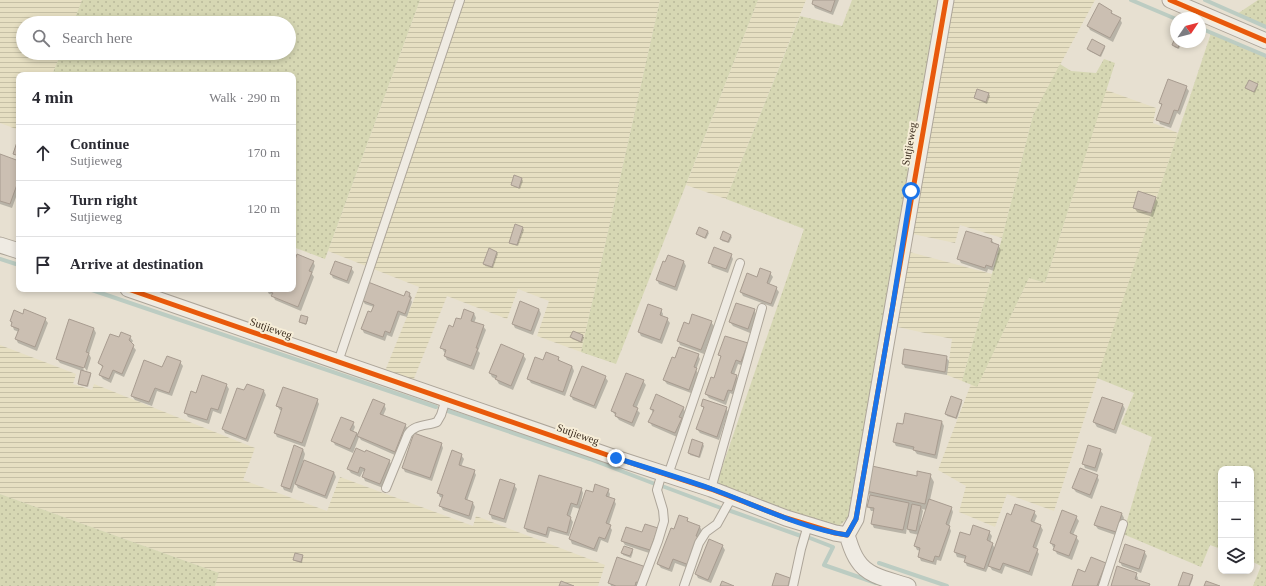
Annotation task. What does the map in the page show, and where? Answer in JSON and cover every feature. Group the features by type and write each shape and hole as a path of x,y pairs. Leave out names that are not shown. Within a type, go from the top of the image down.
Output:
{"street":[{"name":"Sutjieweg","path":"137,292 711,489 786,518 835,533 847,535 856,519 911,191 946,0"},
{"path":"1170,0 1266,41"},
{"path":"0,245 16,250"},
{"path":"847,535 851,549 858,562 871,574 908,586"}],"lane":[{"path":"338,362 460,0"},
{"path":"641,586 664,522 663,510 657,490 665,474 740,262"},
{"path":"711,489 762,308"},
{"path":"386,488 408,434 412,429 437,422 446,399"},
{"path":"684,586 699,543 706,532 717,524 732,497"},
{"path":"1103,586 1123,524"},
{"path":"793,586 808,525"}],"shaded area":[{"path":"0,0 82,0 76,16 16,16 16,60 58,60 53,72 16,72 16,129 0,123"},
{"path":"420,0 660,0 581,352 537,336 549,301 518,289 507,319 447,296 413,381 385,371 419,287 328,251"},
{"path":"758,0 806,0 726,199 686,185"},
{"path":"949,0 1095,0 1033,115 1002,238 960,225 955,243 908,233"},
{"path":"1106,90 1156,108 1153,123 1178,133 1054,511 1007,494 995,527 959,512 966,486 938,470 971,384 977,386 1029,278 1045,283"},
{"path":"906,251 992,274 962,381 947,375 952,339 893,326"},
{"path":"0,345 76,374 73,384 92,390 94,384 255,448 243,480 327,511 340,477 473,526 476,516 605,565 598,586 215,586 219,573 0,494"}],"green space":[{"path":"82,0 420,0 325,259 296,248 296,72 53,72 58,60 296,60 296,16 76,16"},
{"path":"660,0 758,0 616,364 581,352"},
{"path":"852,0 938,0 852,507 848,518 839,526 786,514 716,485 804,229 726,199 800,16 842,26"},
{"path":"1258,0 1266,0 1266,27 1237,14"},
{"path":"1211,33 1266,56 1266,586 1253,586 1261,566 1254,562 1254,466 1218,466 1218,548 1210,545 1201,567 1123,534 1152,437 1121,424 1134,393 1097,378"},
{"path":"1104,59 1115,63 1045,283 1029,278 977,387 962,381 1002,238 1033,115 1060,64 1071,71 1096,73"},
{"path":"0,494 219,573 215,586 0,586"}],"building":[{"path":"813,0 835,0 831,12 812,4"},
{"path":"1099,3 1112,11 1111,13 1121,18 1110,38 1087,26"},
{"path":"1092,39 1105,46 1100,56 1087,49"},
{"path":"1168,79 1187,86 1178,111 1174,110 1169,124 1156,120 1162,104 1159,103"},
{"path":"1249,80 1258,84 1254,92 1245,88"},
{"path":"977,89 989,93 986,102 974,98"},
{"path":"16,145 16,155 13,154"},
{"path":"0,154 16,160 16,187 10,204 0,201"},
{"path":"514,175 522,178 519,188 511,185"},
{"path":"1138,191 1156,197 1151,213 1133,208"},
{"path":"515,224 523,227 517,245 509,243"},
{"path":"699,227 708,231 705,238 696,234"},
{"path":"723,231 731,235 728,242 720,239"},
{"path":"966,231 992,239 991,242 999,245 992,267 986,265 985,268 957,259"},
{"path":"714,247 732,254 726,269 708,263"},
{"path":"489,248 497,252 492,267 483,264"},
{"path":"297,254 314,261 309,271 312,272 298,307 271,296 273,293 270,292 296,292"},
{"path":"668,255 684,261 675,287 656,280 663,261 665,262"},
{"path":"335,261 352,267 347,281 330,274"},
{"path":"760,268 771,272 767,283 777,287 771,304 740,292 747,273 757,277"},
{"path":"368,282 404,296 406,291 410,293 409,297 411,297 405,314 398,311 390,333 385,331 383,337 361,329 368,311 371,312 374,305 361,300"},
{"path":"520,301 539,309 531,331 512,324"},
{"path":"736,303 755,309 748,329 729,322"},
{"path":"648,304 662,309 660,315 668,318 660,340 638,332"},
{"path":"24,309 46,318 35,347 15,339 19,329 11,326 12,322 10,321 14,310 23,314"},
{"path":"464,309 474,313 471,321 484,325 476,348 478,348 471,366 444,356 446,350 440,348 449,325 453,327 456,318 461,319"},
{"path":"692,314 712,321 701,350 677,341 684,322 689,324"},
{"path":"301,315 308,317 306,324 299,322"},
{"path":"69,319 94,328 86,352 89,353 84,368 56,359"},
{"path":"573,331 583,335 581,342 570,337"},
{"path":"121,332 131,336 129,340 134,345 122,374 113,370 109,379 99,375 103,366 98,363 110,334 119,337"},
{"path":"725,336 748,343 741,362 736,360 731,373 737,375 732,391 728,390 724,401 705,394 711,377 714,378 721,356 718,355"},
{"path":"501,344 524,354 511,386 495,379 497,376 489,373"},
{"path":"679,347 699,354 694,367 697,368 689,390 663,380 672,357 675,358"},
{"path":"904,349 947,356 945,372 902,364"},
{"path":"546,352 559,357 558,360 572,366 563,392 527,379 535,357 543,360"},
{"path":"167,356 181,361 169,393 155,388 149,402 131,396 144,360 162,367"},
{"path":"582,366 606,376 594,406 570,396"},
{"path":"81,370 91,373 87,386 78,384"},
{"path":"626,373 644,380 633,406 638,408 632,423 615,416 616,413 611,411"},
{"path":"202,375 227,384 218,410 211,408 207,420 184,413 191,391 196,393"},
{"path":"247,384 264,390 246,439 222,429 237,388 244,390"},
{"path":"283,387 318,399 302,443 274,433 282,408 276,406"},
{"path":"656,394 684,407 679,417 682,418 675,433 648,422 654,410 650,409"},
{"path":"951,396 962,400 956,418 945,414"},
{"path":"1102,397 1123,404 1114,430 1093,422"},
{"path":"373,399 385,404 380,414 406,424 395,452 357,436"},
{"path":"703,399 727,407 717,437 696,429 704,407 701,406"},
{"path":"905,413 942,421 935,455 913,450 914,447 893,442 897,423 903,424"},
{"path":"341,417 354,422 350,430 357,433 350,449 331,441"},
{"path":"414,433 442,443 430,478 402,468"},
{"path":"692,439 703,443 699,457 688,453"},
{"path":"294,445 303,449 290,489 281,486"},
{"path":"1088,445 1101,449 1095,468 1082,464"},
{"path":"356,448 365,452 366,450 390,460 380,484 362,477 365,469 360,467 358,473 347,469"},
{"path":"452,450 462,454 459,465 475,470 465,499 473,502 469,516 439,506 443,495 437,493"},
{"path":"304,460 334,472 325,496 295,484"},
{"path":"872,466 917,476 917,471 931,474 925,504 866,491"},
{"path":"1080,468 1098,475 1090,495 1072,488"},
{"path":"539,475 582,488 577,505 571,503 567,515 571,517 567,533 548,527 546,535 524,528"},
{"path":"500,479 515,484 504,519 489,514"},
{"path":"595,484 609,489 606,496 615,499 606,523 611,525 605,539 599,537 594,549 569,539 586,490 593,492"},
{"path":"870,495 909,503 903,530 871,524 874,508 867,507"},
{"path":"929,499 952,507 946,524 950,526 939,557 935,556 933,562 918,557 920,548 914,546"},
{"path":"912,504 921,506 916,531 907,529"},
{"path":"1015,504 1035,511 1031,521 1041,525 1033,547 1038,549 1029,572 1003,563 1000,570 988,566 1007,513 1011,515"},
{"path":"1101,506 1122,513 1116,532 1094,525"},
{"path":"1062,510 1077,516 1070,533 1077,536 1069,556 1053,550 1055,545 1050,543"},
{"path":"679,515 688,518 687,521 700,526 696,536 700,537 689,565 673,559 669,569 657,564 671,528 674,529"},
{"path":"645,524 658,528 650,550 621,541 626,527 642,532"},
{"path":"973,525 990,531 987,540 993,543 984,569 964,562 966,556 954,552 960,532 970,535"},
{"path":"709,539 723,545 708,580 695,574"},
{"path":"1125,544 1145,551 1139,569 1119,562"},
{"path":"624,546 633,549 630,556 621,553"},
{"path":"295,553 303,555 301,562 293,560"},
{"path":"617,557 646,567 641,583 636,582 635,586 616,586 608,583"},
{"path":"1091,557 1106,563 1097,586 1072,586 1078,569 1085,572"},
{"path":"1117,566 1137,573 1135,579 1150,584 1149,586 1111,586"},
{"path":"1183,572 1193,575 1189,586 1178,586"},
{"path":"776,573 790,578 788,586 772,586"},
{"path":"561,581 574,586 559,586"},
{"path":"722,581 734,586 720,586"},
{"path":"1206,581 1220,586 1204,586"}],"waterway":[{"path":"1131,0 1170,16"},
{"path":"1205,0 1266,27"},
{"path":"1206,31 1266,56"},
{"path":"0,259 16,264"},
{"path":"98,292 436,407"},
{"path":"448,411 590,459 655,484"},
{"path":"662,486 721,508"},
{"path":"728,510 801,536"},
{"path":"810,538 833,547 824,565 876,583"},
{"path":"879,563 947,586"}],"cycle path":[{"path":"137,292 616,458 711,489 786,518 835,533 847,535 856,519 946,0"},
{"path":"1170,0 1266,41"}],"route":[{"path":"616,458 711,489 786,518 835,533 847,535 856,519 911,191"}]}
